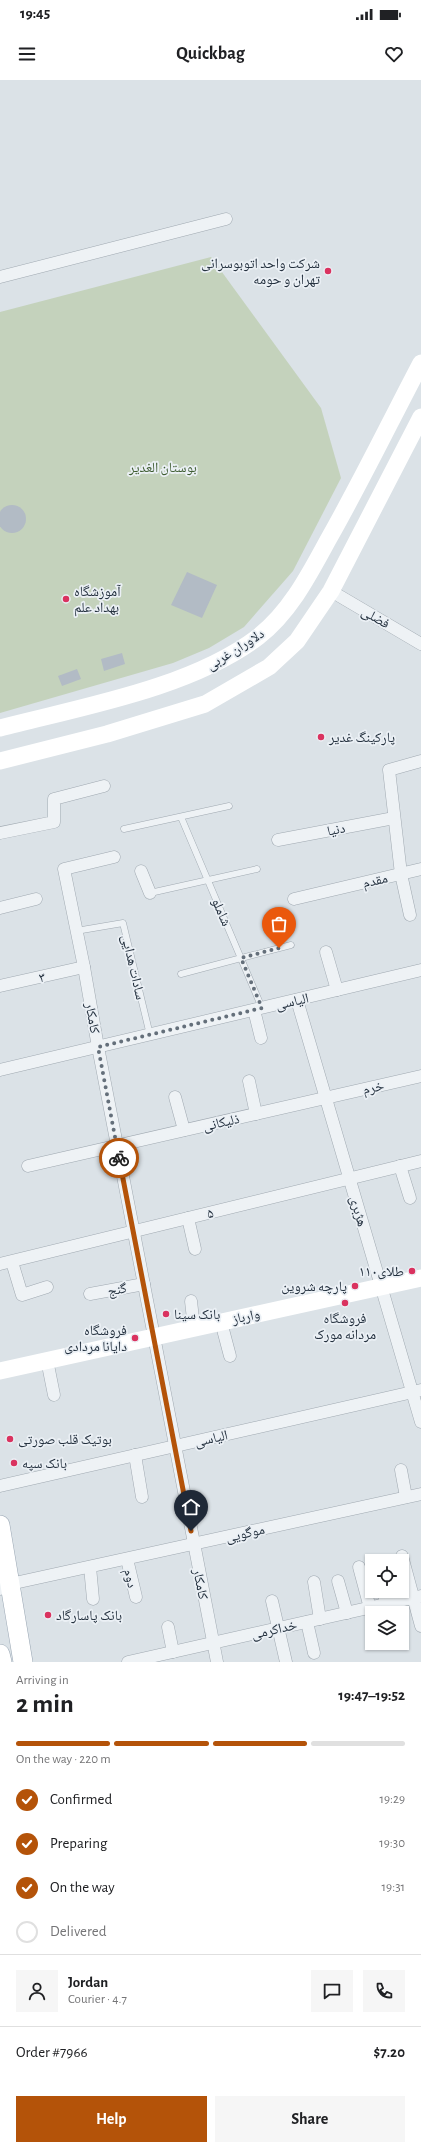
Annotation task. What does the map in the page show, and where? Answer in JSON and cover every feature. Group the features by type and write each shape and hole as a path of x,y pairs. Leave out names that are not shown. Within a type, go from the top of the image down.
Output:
{"main road":[{"name":"دلاوران غربی","path":"0,728 103,702 194,674 258,637 286,610 303,586 343,515 421,363"},
{"path":"0,761 114,732 205,704 269,667 297,641 331,591 421,417"},
{"name":"وارباز","path":"0,1371 421,1278"},
{"path":"0,1525 5,1586 23,1662"},
{"path":"0,1654 2,1662"}],"street":[{"path":"0,277 226,219"},
{"name":"فضلی","path":"331,591 421,644"},
{"name":"مقدم","path":"294,899 401,874 389,770 421,762"},
{"path":"0,833 54,822 54,799 104,786"},
{"name":"دنیا","path":"278,840 394,818"},
{"name":"کامکار","path":"114,857 64,869 216,1662"},
{"path":"410,915 401,874 421,869"},
{"path":"141,871 150,893"},
{"path":"0,908 36,899"},
{"path":"326,952 337,990"},
{"name":"۳","path":"0,986 84,968"},
{"name":"الیاسی","path":"0,1070 421,970"},
{"name":"هژبری","path":"297,1000 381,1286 417,1391 421,1422"},
{"path":"258,1009 261,1038"},
{"name":"خرم","path":"326,1098 421,1076"},
{"path":"249,1081 256,1114"},
{"path":"175,1097 184,1130"},
{"name":"ذلیکانی","path":"28,1166 326,1098"},
{"name":"۵","path":"6,1263 421,1161"},
{"path":"400,1166 410,1198"},
{"path":"188,1218 196,1249"},
{"path":"6,1263 22,1295 47,1287"},
{"name":"گنج","path":"90,1294 144,1284"},
{"path":"190,1301 194,1328"},
{"path":"221,1322 230,1356"},
{"path":"47,1360 54,1395"},
{"name":"الیاسی","path":"0,1486 417,1391"},
{"path":"135,1455 142,1498"},
{"path":"401,1470 406,1497"},
{"name":"موگویی","path":"5,1586 421,1494"},
{"name":"دوم","path":"127,1559 136,1597"},
{"path":"90,1567 93,1599"},
{"path":"360,1567 370,1606"},
{"path":"409,1575 417,1597 421,1626"},
{"path":"338,1581 347,1613"},
{"path":"314,1582 320,1619"},
{"name":"خداکرمی","path":"378,1606 417,1597"},
{"path":"385,1598 386,1604"},
{"path":"272,1601 286,1662"},
{"name":"خداکرمی","path":"128,1662 365,1609"},
{"path":"306,1622 314,1653"},
{"path":"168,1627 173,1652"}],"lane":[{"path":"124,829 229,806"},
{"name":"شاملو","path":"181,817 241,958 258,1009"},
{"path":"150,893 257,869"},
{"name":"سادات هدایی","path":"76,931 123,923 150,1035"},
{"path":"181,974 291,945"}],"green space":[{"name":"بوستان الغدیر","path":"211,257 321,408 341,478 293,571 244,627 209,648 173,663 0,713 0,312"}],"building":[{"path":"7,506 17,506 22,509 25,514 25,524 22,529 17,532 7,532 2,529 -1,524 -1,514 2,509"},
{"path":"187,572 217,585 202,618 171,605"},
{"path":"122,653 125,664 104,671 101,659"},
{"path":"77,669 81,679 62,686 58,676"}],"way so far":[{"path":"119,1158 98,1047 262,1008 241,958 279,948"}],"place":[{"name":"شرکت واحد اتوبوسرانی تهران و حومه","path":"328,271"},
{"name":"آموزشگاه بهداد علم","path":"66,599"},
{"name":"پارکینگ غدیر","path":"321,737"},
{"name":"طلای۱۱۰","path":"412,1271"},
{"name":"پارچه شروین","path":"355,1286"},
{"name":"فروشگاه مردانه مورک","path":"345,1303"},
{"name":"بانک سینا","path":"166,1314"},
{"name":"فروشگاه دایانا مردادی","path":"135,1338"},
{"name":"بوتیک قلب صورتی","path":"10,1439"},
{"name":"بانک سپه","path":"14,1463"},
{"name":"بانک پاسارگاد","path":"48,1615"}],"route":[{"path":"119,1158 191,1531"}]}
